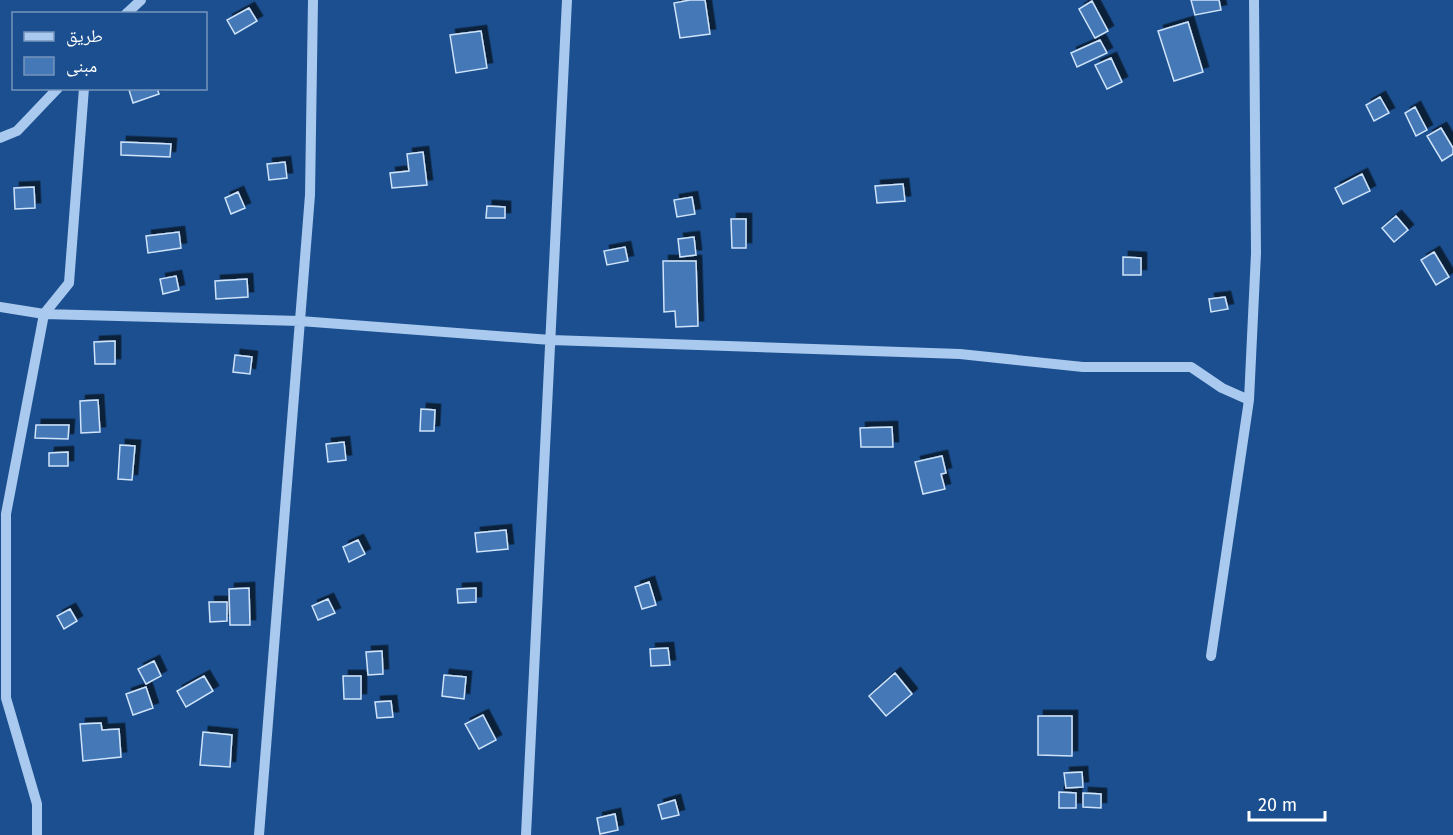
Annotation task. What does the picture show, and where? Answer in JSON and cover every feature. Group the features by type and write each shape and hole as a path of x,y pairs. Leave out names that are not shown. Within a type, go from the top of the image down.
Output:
{"street":[{"path":"128,12 141,0"},
{"path":"259,835 310,195 313,0"},
{"path":"526,835 567,0"},
{"path":"1211,656 1248,400 1256,253 1254,0"},
{"path":"0,138 17,131 56,90"},
{"path":"37,835 37,804 3,700 6,514 44,314 69,283 84,90"},
{"path":"0,307 44,314 300,321 551,340 960,354 1083,367 1191,367 1222,388 1248,400"}],"building":[{"path":"705,0 710,34 680,38 674,3"},
{"path":"1191,0 1219,0 1221,10 1195,15"},
{"path":"1092,1 1108,31 1095,38 1079,9"},
{"path":"249,8 257,21 235,34 227,20"},
{"path":"1188,22 1203,72 1174,81 1158,31"},
{"path":"481,31 487,68 456,73 450,35"},
{"path":"1100,40 1107,53 1077,67 1071,53"},
{"path":"1111,58 1122,82 1107,89 1095,65"},
{"path":"129,90 158,90 159,94 133,103"},
{"path":"1380,97 1389,113 1374,121 1366,105"},
{"path":"1415,107 1427,130 1416,136 1405,113"},
{"path":"1441,128 1453,148 1453,154 1442,161 1427,136"},
{"path":"121,142 171,144 170,157 121,155"},
{"path":"423,152 427,185 392,188 390,173 409,171 407,154"},
{"path":"285,162 287,178 269,180 267,164"},
{"path":"1362,174 1370,191 1343,204 1335,188"},
{"path":"903,184 905,201 877,203 875,186"},
{"path":"34,187 35,208 15,209 14,188"},
{"path":"238,192 245,208 231,214 225,198"},
{"path":"692,197 695,214 677,217 674,200"},
{"path":"487,206 505,207 505,218 486,218"},
{"path":"1396,216 1408,230 1394,242 1382,228"},
{"path":"731,219 746,219 746,248 732,248"},
{"path":"179,232 181,248 148,253 146,236"},
{"path":"694,237 696,255 680,257 678,239"},
{"path":"625,247 628,261 607,265 604,251"},
{"path":"1434,252 1449,277 1436,285 1421,260"},
{"path":"1123,257 1141,258 1141,275 1123,275"},
{"path":"663,261 696,261 698,326 676,327 675,311 664,312"},
{"path":"176,276 179,290 163,294 160,279"},
{"path":"247,279 248,297 216,299 215,281"},
{"path":"1225,297 1228,309 1211,312 1209,299"},
{"path":"115,341 115,364 95,364 94,342"},
{"path":"235,355 252,357 250,374 233,372"},
{"path":"98,400 100,432 81,433 80,401"},
{"path":"421,409 435,410 434,431 420,431"},
{"path":"36,425 69,425 68,439 35,438"},
{"path":"892,427 893,447 861,447 860,428"},
{"path":"344,442 346,460 328,462 326,444"},
{"path":"120,445 135,446 132,480 118,479"},
{"path":"68,452 68,466 49,466 49,453"},
{"path":"942,456 946,473 941,474 945,489 923,494 915,462"},
{"path":"506,530 508,549 477,552 475,533"},
{"path":"358,540 365,554 349,562 343,547"},
{"path":"649,582 656,605 642,609 635,587"},
{"path":"249,588 250,625 230,625 229,589"},
{"path":"476,588 476,602 458,603 457,589"},
{"path":"328,599 335,613 318,620 312,606"},
{"path":"209,602 227,602 227,621 210,622"},
{"path":"70,609 77,621 64,629 57,616"},
{"path":"668,648 670,665 651,666 650,649"},
{"path":"382,651 383,674 368,675 366,652"},
{"path":"154,661 161,676 146,684 138,669"},
{"path":"895,673 912,694 886,716 869,696"},
{"path":"444,675 466,677 464,699 442,696"},
{"path":"204,676 213,691 186,707 177,691"},
{"path":"343,676 361,676 361,699 344,699"},
{"path":"146,687 153,708 133,715 126,694"},
{"path":"391,701 393,717 377,718 375,702"},
{"path":"483,715 496,740 479,749 465,724"},
{"path":"1038,716 1072,716 1072,756 1038,755"},
{"path":"101,723 102,730 119,729 121,757 83,761 80,724"},
{"path":"203,732 232,735 230,767 200,765"},
{"path":"1082,772 1083,787 1066,788 1064,773"},
{"path":"1059,792 1076,793 1076,808 1059,808"},
{"path":"1083,793 1101,794 1101,808 1083,807"},
{"path":"675,800 679,815 662,819 658,805"},
{"path":"615,814 618,830 600,834 597,818"}]}
